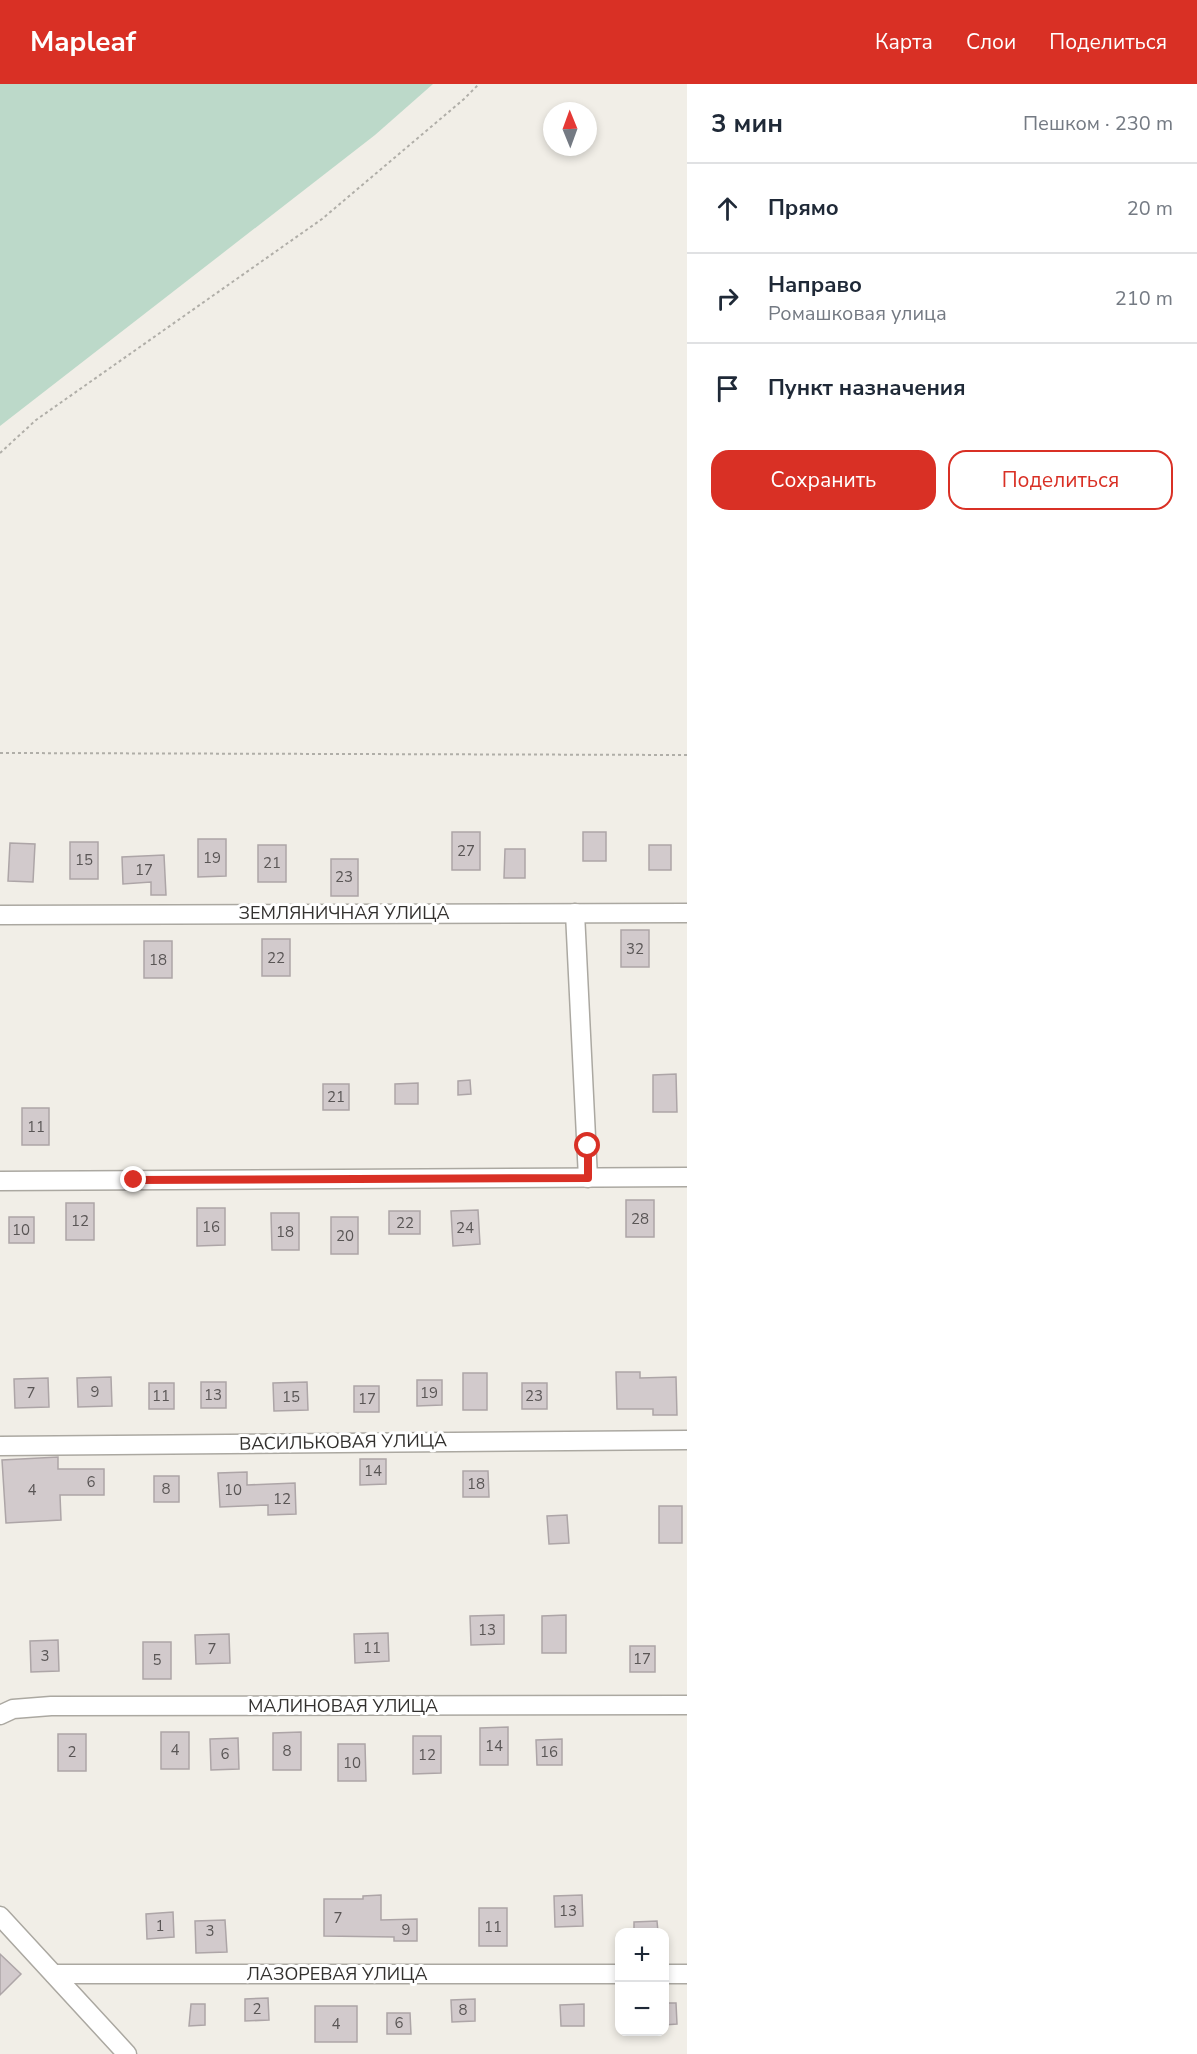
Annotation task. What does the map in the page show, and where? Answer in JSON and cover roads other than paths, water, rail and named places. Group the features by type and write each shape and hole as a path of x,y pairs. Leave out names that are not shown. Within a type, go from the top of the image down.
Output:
{"street":[{"path":"575,913 588,1178"},
{"name":"ЗЕМЛЯНИЧНАЯ УЛИЦА","path":"0,915 687,913"},
{"path":"0,1181 687,1177"},
{"name":"ВАСИЛЬКОВАЯ УЛИЦА","path":"0,1446 687,1440"},
{"name":"МАЛИНОВАЯ УЛИЦА","path":"0,1715 13,1709 51,1706 687,1705"},
{"path":"0,1916 127,2054"},
{"name":"ЛАЗОРЕВАЯ УЛИЦА","path":"54,1974 615,1974"},
{"path":"669,1974 687,1974"}]}
